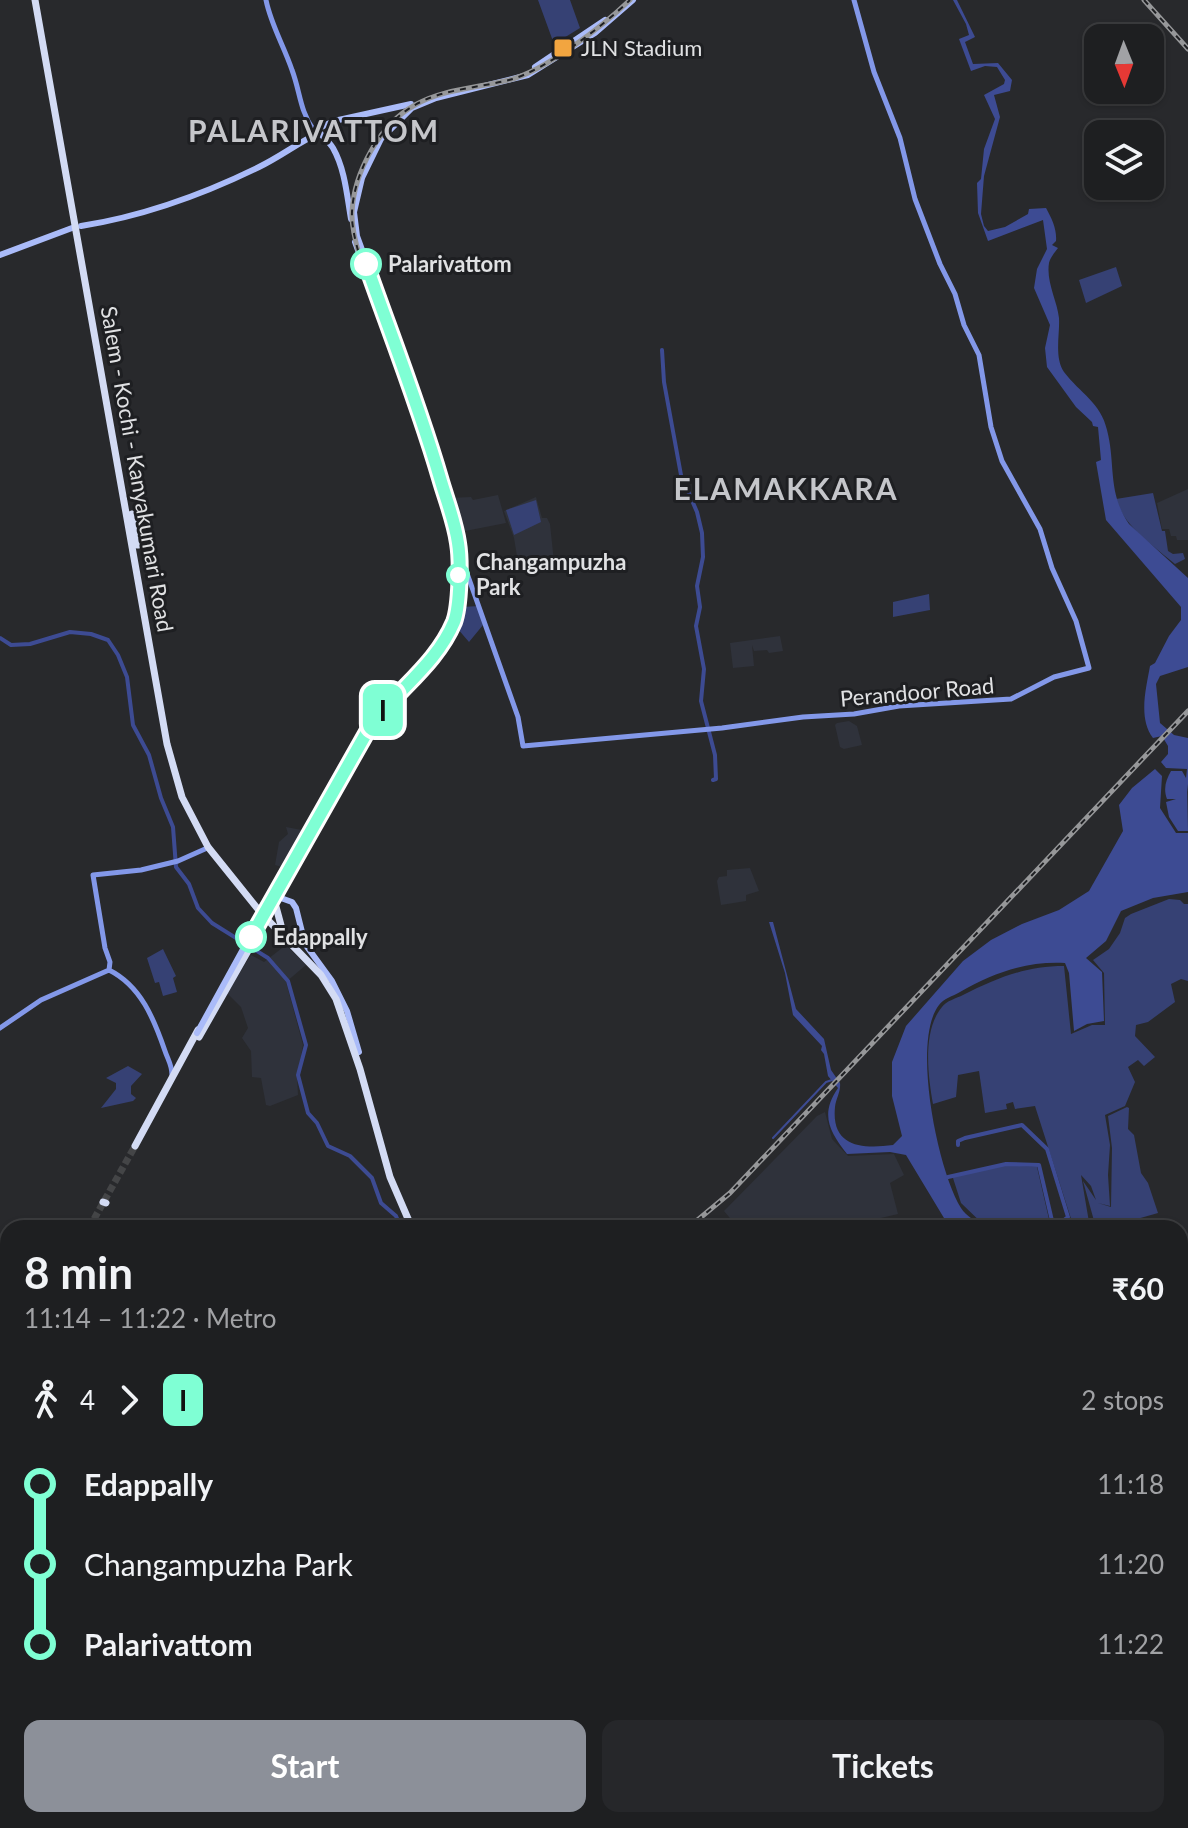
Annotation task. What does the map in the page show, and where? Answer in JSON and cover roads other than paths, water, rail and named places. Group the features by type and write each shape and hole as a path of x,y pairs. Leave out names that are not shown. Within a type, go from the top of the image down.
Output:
{"highway":[{"name":"Salem - Kochi - Kanyakumari Road","path":"37,0 123,479 155,688 176,768 212,847 265,907"},
{"name":"Salem - Kochi - Kanyakumari Road","path":"123,479 139,544 175,779 208,847 265,907"},
{"path":"199,1034 180,1062 136,1147 199,1034 257,927 265,907"},
{"path":"257,927 256,914 265,907"},
{"path":"265,907 281,931 321,975 336,999 357,1052"},
{"path":"257,927 268,925 281,931 319,966 336,993 357,1052 380,1146 408,1220"}],"main road":[{"path":"266,0 271,22 294,73 303,114 315,131 327,140 340,163 359,257 417,405"},
{"path":"84,224 120,220 165,207 267,163 334,121 524,77 557,59 631,0"},
{"path":"586,36 631,0"},
{"name":"Perandoor Road","path":"459,554 520,724 523,746 705,730 803,717 854,714 899,706 1011,699 1054,677 1089,668 1077,623 1052,568 1040,529 1004,467 991,427 979,355 964,325 955,294 915,199 900,138 874,72 854,0"},
{"path":"351,219 355,189 367,157 386,129 414,104"},
{"path":"265,907 361,738 386,704 432,660 453,627 458,612 459,554 450,514 417,405 357,236 354,212 360,185 374,149 414,104"},
{"path":"0,254 21,244 70,230"},
{"path":"335,786 374,723 404,688"},
{"path":"265,907 306,837"},
{"path":"199,1034 306,837"},
{"path":"109,970 110,960 105,948 93,875 130,873 178,861 205,849"},
{"path":"265,907 295,905 305,944 328,973 336,993"},
{"path":"0,1028 41,1000 109,970"},
{"path":"109,970 125,980 156,1023 170,1062 170,1083"},
{"path":"170,1062 180,1062"}],"waterway":[{"path":"662,350 664,382 681,475 697,512 702,533 703,557 697,586 700,607 696,626 704,669 701,701 715,755 716,779 713,780"},
{"path":"0,638 11,645 30,644 70,632 108,640 127,677 133,725 149,755 173,827 176,867 189,884 198,908 212,923 268,958 288,981 306,1045 298,1075 308,1113 317,1123 328,1146 350,1156 372,1178 381,1203 398,1220"},
{"path":"773,1138 826,1082 832,1080"},
{"path":"958,1145 958,1141 965,1138 1022,1125 1047,1149 1068,1217 1064,1220"},
{"path":"948,1177 1006,1164 1039,1165 1052,1220"}],"tunnel":[{"path":"93,1220 135,1146"}],"railway":[{"path":"248,940 370,725 423,668 450,628 455,613 456,536 417,410 363,268 353,228 354,197 364,166 380,137 402,113 448,92 523,75 556,58 630,0"},
{"path":"1144,0 1188,49"},
{"path":"698,1220 730,1193 1188,711"}],"metro line":[{"name":"I","path":"251,937 373,722 431,660 457,613 457,535 421,418 366,264"}],"place":[{"name":"JLN Stadium","path":"563,48"},
{"name":"Palarivattom","path":"366,264"},
{"name":"Changampuzha Park","path":"458,575"},
{"name":"Edappally","path":"251,937"}],"district":[{"name":"PALARIVATTOM","path":"314,132"},
{"name":"ELAMAKKARA","path":"786,490"}]}
